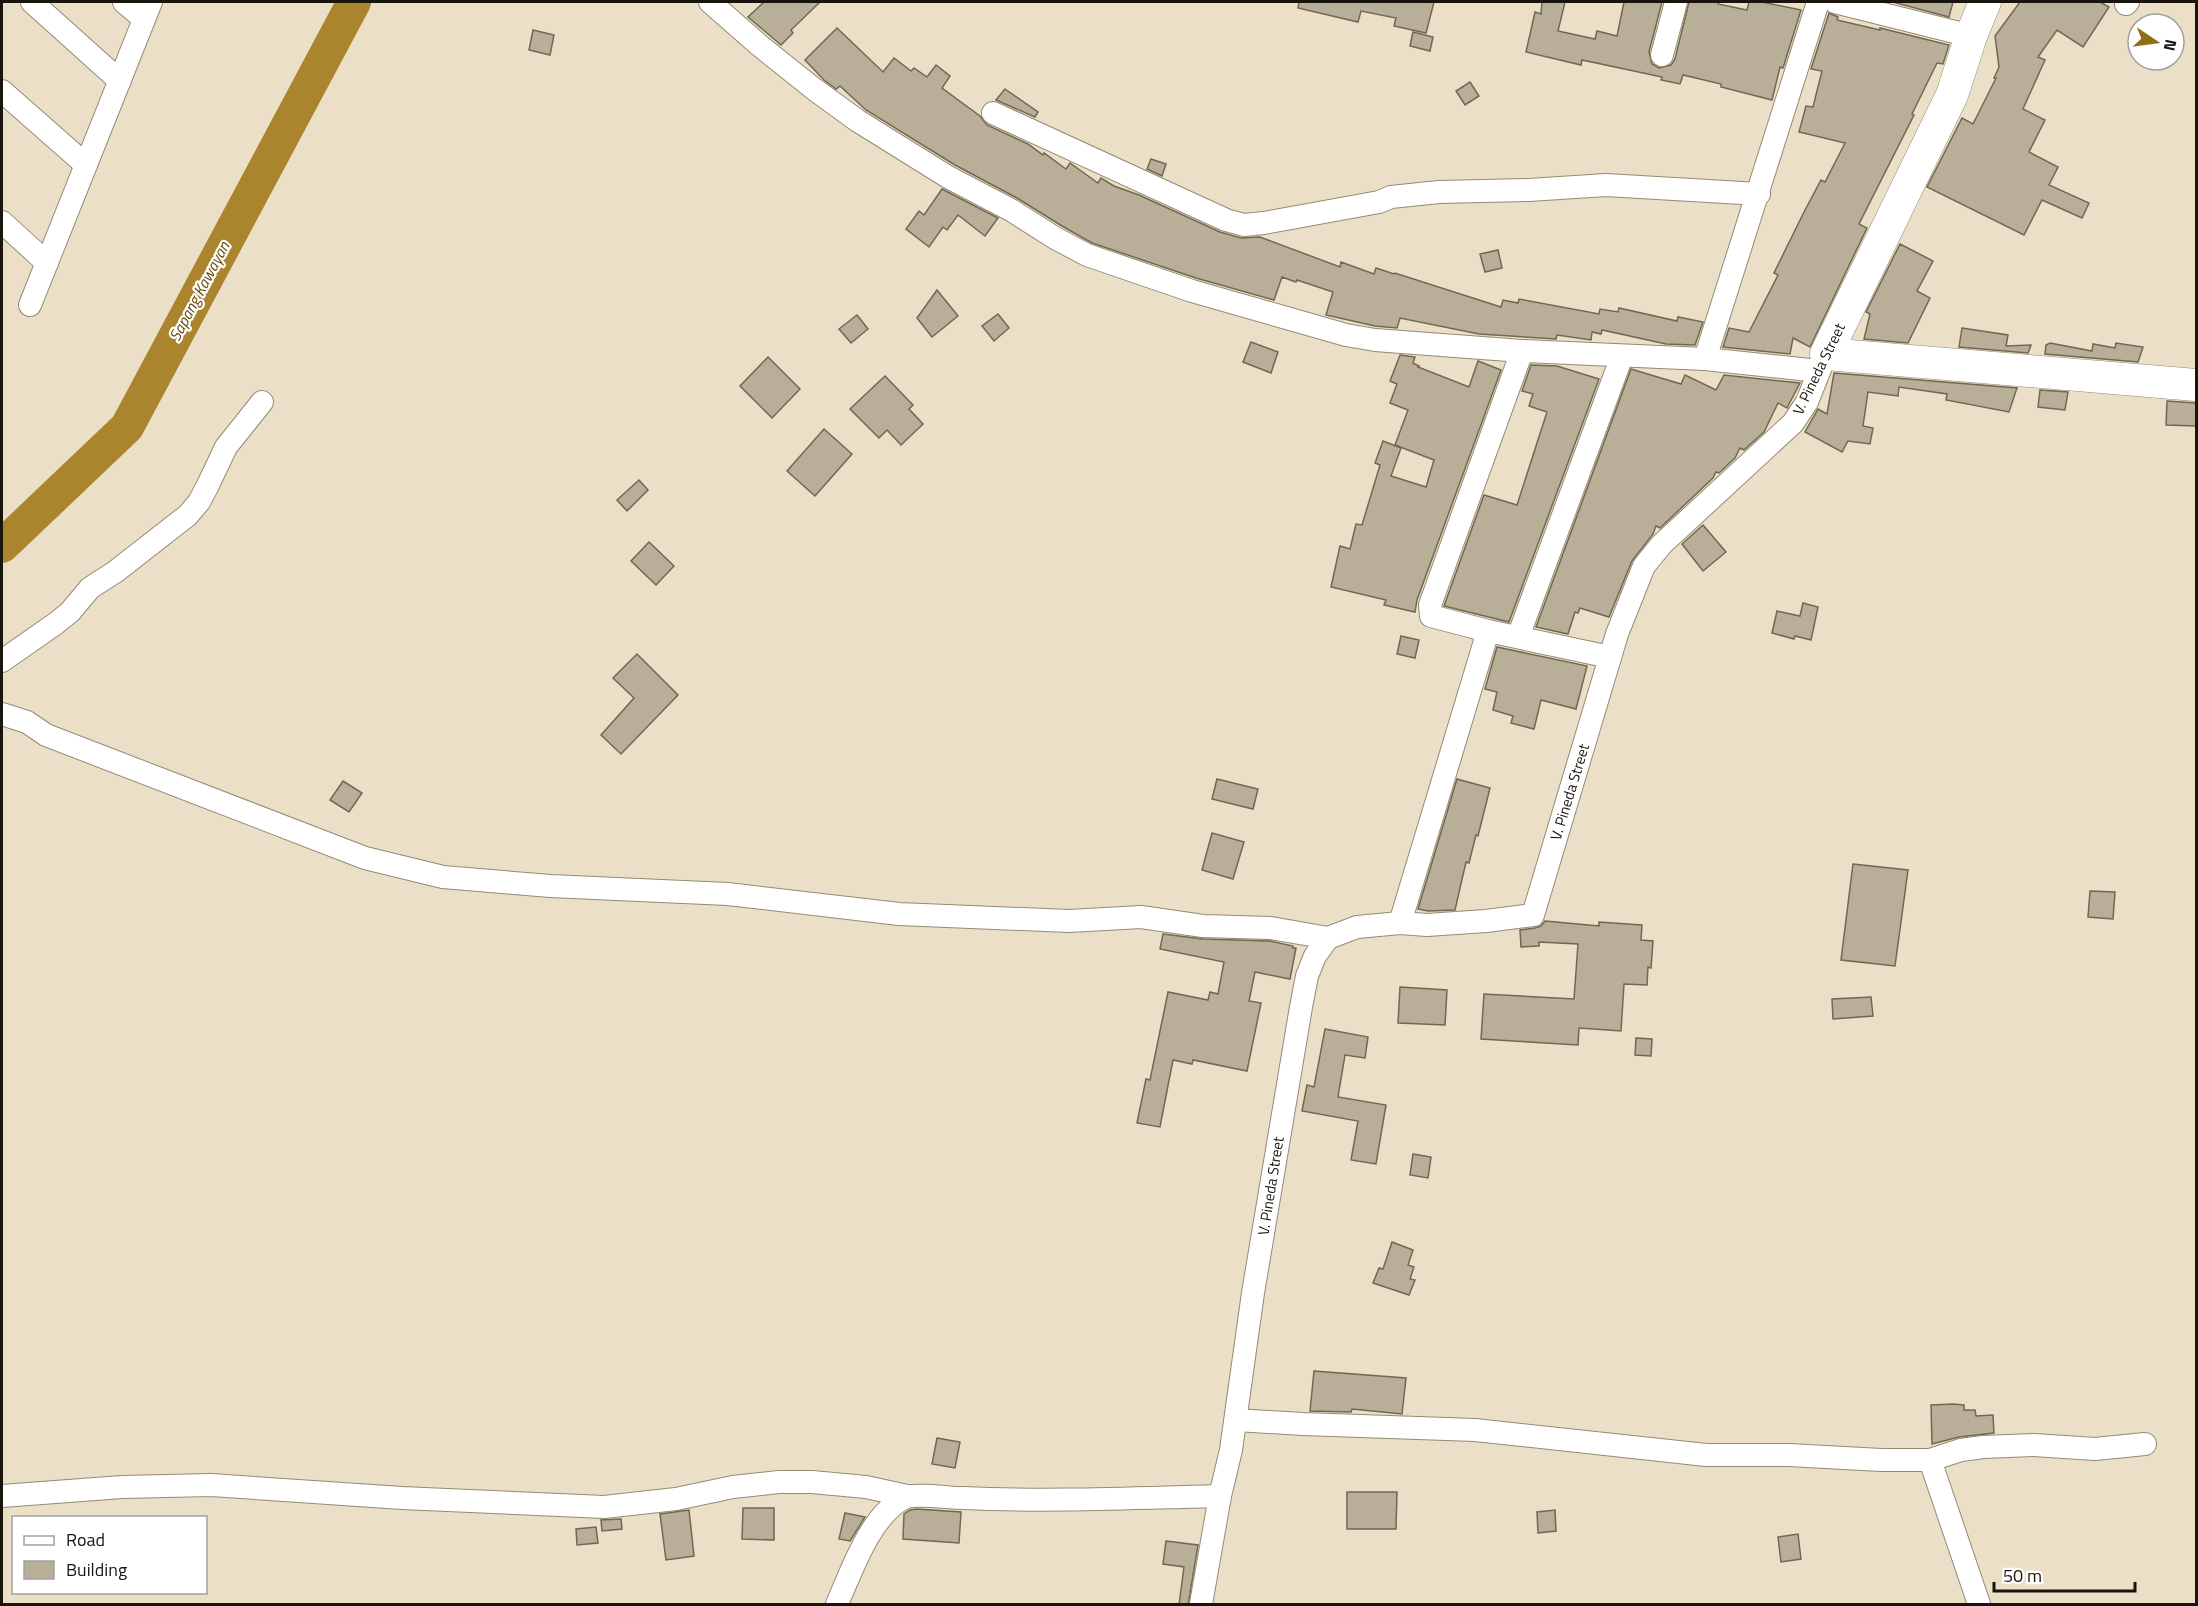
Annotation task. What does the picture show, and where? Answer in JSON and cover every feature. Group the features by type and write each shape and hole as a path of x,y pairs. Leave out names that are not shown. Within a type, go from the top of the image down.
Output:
{"street":[{"path":"32,2 120,81"},
{"path":"30,305 148,10 124,2"},
{"path":"710,2 759,45 858,121 948,177 1011,210 1087,255 1192,291 1346,335 1375,340 1522,351 1823,362 2196,386"},
{"path":"1662,55 1676,2"},
{"path":"1705,359 1818,2"},
{"path":"1835,2 1971,36"},
{"name":"V. Pineda Street","path":"1201,1605 1236,1420 1253,1293 1300,1007 1307,976 1315,956 1328,938 1356,927 1400,923 1428,925 1458,923 1533,915 1617,634 1644,566 1662,544 1793,423 1806,402 1823,362 1952,95 1971,36 1985,2"},
{"path":"2,91 86,165"},
{"path":"993,113 1136,180 1226,220 1244,225 1292,219 1379,202 1391,197 1439,192 1606,185 1758,194"},
{"path":"2,222 47,263"},
{"path":"1522,351 1430,604 1431,616 1488,631 1610,657"},
{"path":"1518,637 1622,356"},
{"path":"2,661 55,624 70,612 90,588 115,572 188,515 208,485 226,447 262,402"},
{"path":"1400,923 1488,631"},
{"path":"2,714 27,722 46,735 331,845 391,866 443,877 541,886 728,894 899,914 1069,921 1141,917 1203,926 1271,928 1328,938"},
{"path":"1236,1420 1475,1430 1706,1455 1789,1455 1881,1460 1930,1460 1961,1450 1983,1447 2034,1445 2095,1449 2145,1444"},
{"path":"1930,1460 1979,1605"},
{"path":"2,1496 142,1485 212,1485 402,1498 604,1507 676,1499 733,1487 779,1482 812,1482 866,1487 907,1496 991,1500 1220,1496"},
{"path":"837,1605 856,1561 875,1526 884,1513 907,1496"}],"building":[{"path":"764,2 820,2 791,30 793,33 781,45 748,17"},
{"path":"1299,2 1434,2 1426,33 1394,26 1396,18 1361,11 1358,22 1298,8"},
{"path":"1542,2 1565,2 1558,31 1595,39 1597,31 1617,36 1624,2 1662,2 1649,52 1652,64 1659,68 1671,65 1675,59 1689,2 1718,2 1718,4 1747,10 1749,2 1762,2 1801,10 1783,68 1780,67 1772,100 1683,75 1680,84 1661,80 1662,77 1582,60 1581,65 1526,52 1535,12 1541,14"},
{"path":"1896,2 1953,2 1949,17"},
{"path":"2020,2 2100,2 2109,7 2083,47 2057,30 2038,57 2045,60 2023,109 2045,120 2029,152 2058,167 2049,185 2089,203 2082,218 2042,200 2024,235 1927,187 1962,118 1973,124 1996,78 1994,78 1999,67 1995,36"},
{"path":"1829,13 1838,17 1837,20 1949,45 1943,64 1937,63 1912,114 1914,115 1859,224 1867,228 1810,347 1793,338 1790,354 1723,347 1729,328 1749,332 1778,275 1774,273 1804,212 1821,180 1825,182 1845,143 1799,132 1806,106 1813,107 1822,71 1811,69"},
{"path":"837,28 883,72 894,58 911,71 914,68 927,77 936,65 950,76 942,88 980,116 987,125 1028,144 1066,169 1070,163 1098,183 1101,178 1114,186 1220,232 1241,238 1260,237 1340,267 1341,262 1374,274 1376,268 1395,273 1501,307 1503,300 1518,303 1519,299 1599,314 1600,309 1618,312 1619,308 1677,321 1678,317 1703,322 1695,345 1666,344 1602,330 1601,334 1592,332 1591,340 1557,335 1556,339 1479,334 1400,318 1397,328 1375,326 1326,315 1333,292 1297,280 1296,282 1282,277 1274,300 1196,278 1092,243 1017,198 955,165 866,110 840,86 836,89 824,80 805,60"},
{"path":"533,30 554,35 550,55 529,50"},
{"path":"1413,32 1433,37 1430,51 1410,46"},
{"path":"1470,82 1479,96 1465,105 1456,91"},
{"path":"1005,89 1038,112 1035,117 996,100"},
{"path":"1151,159 1166,164 1162,176 1147,169"},
{"path":"942,189 998,218 985,236 958,215 947,230 943,227 929,247 906,229 919,211 924,215"},
{"path":"1900,244 1933,261 1917,291 1930,298 1908,343 1864,339 1870,314 1866,312"},
{"path":"1498,250 1502,268 1485,272 1480,254"},
{"path":"937,290 958,316 932,337 917,318"},
{"path":"998,314 1009,328 994,341 982,326"},
{"path":"857,315 868,329 851,343 839,329"},
{"path":"1962,328 2008,335 2006,346 2031,345 2028,353 1959,347"},
{"path":"1251,342 1278,352 1271,373 1243,362"},
{"path":"2050,343 2092,351 2093,344 2115,348 2116,343 2143,347 2138,362 2045,354 2046,345"},
{"path":"1400,355 1415,357 1413,363 1418,367 1469,387 1478,361 1501,370 1417,600 1415,612 1384,605 1386,600 1331,587 1340,546 1350,549 1356,524 1362,525 1380,465 1375,463 1383,441 1401,448 1391,476 1426,487 1434,460 1395,445 1408,410 1390,403 1397,384 1390,381"},
{"path":"768,357 800,389 772,418 740,386"},
{"path":"1531,365 1557,366 1599,379 1509,622 1444,606 1484,495 1517,505 1547,412 1529,406 1533,394 1522,391"},
{"path":"1631,369 1681,384 1685,375 1716,390 1724,375 1800,383 1787,408 1778,403 1764,432 1744,450 1740,448 1735,458 1719,473 1716,472 1713,478 1660,528 1656,526 1653,534 1632,561 1609,617 1580,608 1578,613 1575,612 1568,634 1536,627"},
{"path":"1834,373 2017,388 2009,412 1946,400 1947,394 1899,387 1898,396 1868,392 1863,426 1873,428 1870,444 1848,441 1842,452 1805,432 1818,409 1827,414"},
{"path":"885,376 913,405 909,409 923,424 901,445 887,430 879,438 850,409"},
{"path":"2040,390 2068,392 2065,410 2038,407"},
{"path":"2167,401 2196,403 2196,426 2166,425"},
{"path":"824,429 852,454 815,496 787,471"},
{"path":"639,480 648,490 627,511 617,500"},
{"path":"1703,525 1726,552 1703,571 1682,544"},
{"path":"649,542 674,566 656,585 631,561"},
{"path":"1803,603 1818,607 1811,640 1795,636 1794,639 1772,633 1777,611 1800,616"},
{"path":"1401,636 1419,640 1415,658 1397,654"},
{"path":"1497,647 1587,666 1576,709 1541,700 1534,729 1511,723 1513,716 1493,710 1497,692 1485,689"},
{"path":"637,654 678,695 621,754 601,735 634,698 613,678"},
{"path":"1217,779 1258,789 1253,809 1212,799"},
{"path":"1457,779 1490,788 1478,836 1476,835 1469,863 1466,862 1455,910 1418,909"},
{"path":"343,781 362,793 349,812 330,800"},
{"path":"1212,833 1244,842 1233,879 1202,870"},
{"path":"1853,864 1908,870 1895,966 1841,960"},
{"path":"2090,891 2115,892 2113,919 2088,917"},
{"path":"1545,921 1599,926 1599,922 1642,925 1641,940 1653,941 1647,985 1624,984 1621,1031 1579,1028 1578,1045 1481,1039 1484,994 1574,999 1578,944 1539,942 1539,946 1521,947 1520,930 1541,926"},
{"path":"1163,934 1203,939 1270,941 1296,948 1290,979 1255,972 1249,1001 1261,1003 1247,1071 1193,1060 1192,1064 1173,1060 1160,1127 1137,1123 1146,1079 1150,1080 1168,992 1208,1000 1210,992 1218,994 1224,962 1160,949"},
{"path":"1400,987 1447,990 1445,1025 1398,1023"},
{"path":"1871,997 1873,1016 1833,1019 1832,999"},
{"path":"1325,1029 1368,1037 1365,1058 1345,1055 1338,1097 1386,1105 1376,1164 1351,1160 1358,1121 1302,1111 1307,1085 1314,1087"},
{"path":"1636,1038 1652,1039 1651,1056 1635,1055"},
{"path":"1413,1154 1431,1157 1428,1178 1410,1175"},
{"path":"1392,1242 1413,1250 1408,1265 1414,1267 1410,1279 1415,1280 1409,1295 1373,1283 1379,1268 1383,1269"},
{"path":"1314,1371 1406,1378 1402,1414 1352,1409 1351,1412 1310,1411"},
{"path":"1931,1405 1964,1405 1964,1410 1975,1410 1976,1416 1993,1415 1994,1433 1959,1437 1932,1444"},
{"path":"937,1438 960,1442 955,1468 932,1464"},
{"path":"1347,1492 1397,1492 1396,1529 1347,1529"},
{"path":"743,1508 774,1508 774,1540 742,1539"},
{"path":"917,1509 961,1512 959,1543 903,1539 904,1514"},
{"path":"689,1510 694,1556 666,1560 660,1514"},
{"path":"1555,1510 1556,1531 1538,1533 1537,1512"},
{"path":"845,1513 865,1517 850,1541 839,1539"},
{"path":"621,1519 622,1529 602,1531 601,1520"},
{"path":"596,1527 598,1543 577,1545 576,1529"},
{"path":"1798,1534 1801,1559 1781,1562 1778,1537"},
{"path":"1166,1541 1198,1545 1188,1605 1179,1605 1184,1567 1163,1564"}],"waterway":[{"name":"Sapang Kawayan","path":"2,546 127,427 354,2"}]}
